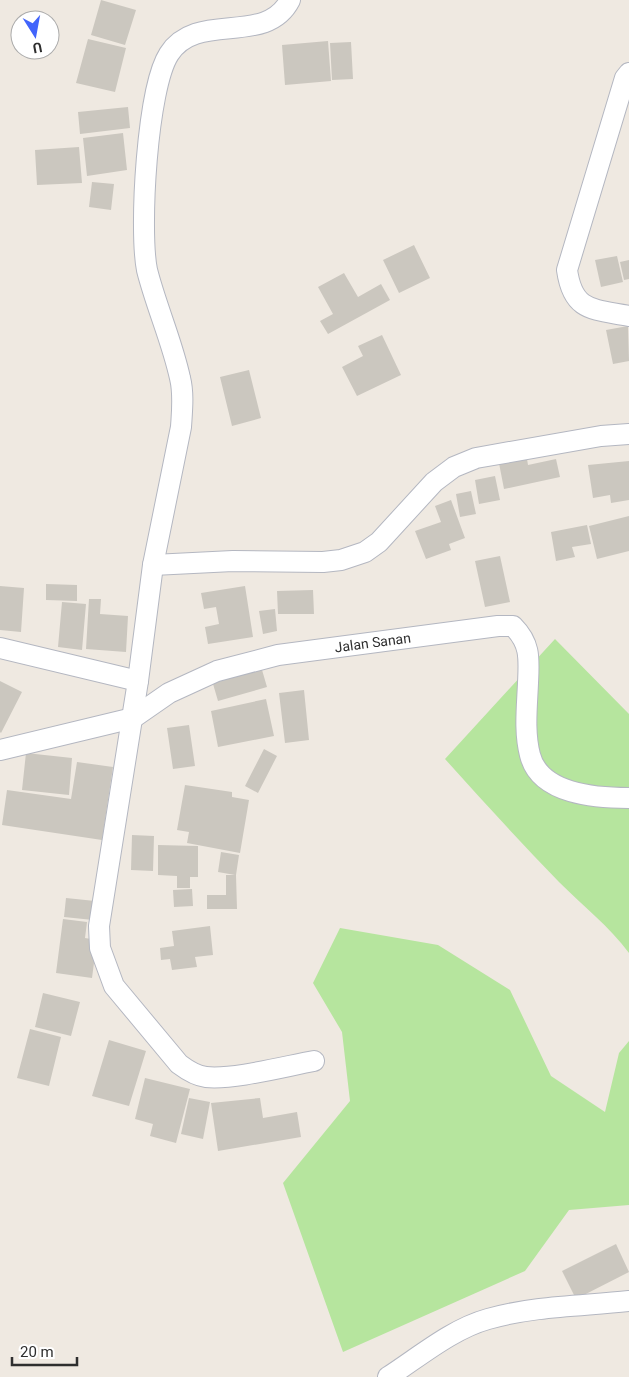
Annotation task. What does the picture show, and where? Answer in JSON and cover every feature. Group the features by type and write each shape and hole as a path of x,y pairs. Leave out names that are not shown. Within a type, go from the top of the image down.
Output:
{"street":[{"path":"290,0 275,18 259,24 202,30 183,39 169,53 158,75 149,144 143,246 148,271 181,379 183,405 181,427 153,565 138,681 99,926 100,948 114,986 178,1064 192,1073 206,1077 224,1076 314,1061"},
{"path":"629,72 625,78 567,270 569,287 578,302 592,308 629,316"},
{"path":"153,565 233,561 323,562 341,560 365,552 380,542 434,482 454,467 476,458 601,436 629,434"},
{"name":"Jalan Sanan","path":"0,750 132,718 169,693 217,671 278,655 498,626 513,626 524,636 529,656 526,730 530,758 543,776 570,793 601,798 629,798"},
{"path":"0,648 138,681"},
{"path":"388,1377 459,1332 487,1319 518,1312 629,1301"}],"green space":[{"path":"555,639 629,714 629,953 604,925 530,852 445,759"},
{"path":"340,928 438,945 510,990 551,1076 605,1112 619,1053 629,1041 629,1205 569,1210 525,1271 343,1352 283,1183 350,1101 342,1032 313,983"}],"building":[{"path":"101,0 136,10 125,45 91,35"},
{"path":"88,39 126,48 115,92 76,83"},
{"path":"328,41 331,81 285,85 282,45"},
{"path":"351,42 353,79 332,80 330,43"},
{"path":"128,107 130,128 80,134 78,112"},
{"path":"123,133 127,170 87,176 83,138"},
{"path":"79,147 82,183 37,185 35,150"},
{"path":"92,182 114,184 111,210 89,207"},
{"path":"414,245 430,278 399,293 383,260"},
{"path":"617,256 623,282 601,287 595,260"},
{"path":"629,260 629,279 624,280 620,262"},
{"path":"344,273 358,297 381,284 390,300 328,334 320,321 333,314 318,287"},
{"path":"628,326 629,361 613,364 606,330"},
{"path":"382,335 401,375 357,396 342,367 363,356 358,346"},
{"path":"249,370 261,418 232,426 220,377"},
{"path":"526,453 528,465 556,459 560,477 504,489 498,458"},
{"path":"629,461 629,500 611,503 610,495 593,498 588,465"},
{"path":"495,476 500,500 479,504 475,480"},
{"path":"471,491 476,514 460,517 456,494"},
{"path":"451,500 465,538 449,544 451,550 426,559 415,531 441,522 435,506"},
{"path":"629,516 629,551 597,559 589,526"},
{"path":"587,525 591,544 572,547 575,557 556,561 551,532"},
{"path":"500,556 510,602 485,607 475,561"},
{"path":"46,584 77,585 77,601 46,600"},
{"path":"0,586 24,588 21,632 0,630"},
{"path":"245,586 253,637 208,644 205,627 219,624 216,607 204,609 201,593"},
{"path":"313,590 314,614 278,614 277,591"},
{"path":"89,599 101,599 100,614 128,616 126,652 86,649"},
{"path":"62,602 86,604 82,650 58,647"},
{"path":"275,609 277,631 263,634 259,611"},
{"path":"260,663 267,687 218,701 211,677"},
{"path":"0,681 22,692 1,733 0,732"},
{"path":"304,690 309,740 285,743 279,693"},
{"path":"266,699 274,736 218,747 211,711"},
{"path":"189,725 195,766 173,769 167,728"},
{"path":"264,749 277,756 258,793 245,786"},
{"path":"26,753 72,758 69,795 22,790"},
{"path":"77,762 113,767 102,840 2,825 7,790 71,799"},
{"path":"185,785 232,792 232,797 249,800 240,853 187,843 189,832 177,830"},
{"path":"132,835 154,836 153,871 131,870"},
{"path":"158,845 198,846 198,877 190,877 190,888 177,888 177,876 158,875"},
{"path":"221,852 239,855 236,875 237,909 207,909 207,895 226,895 226,875 235,875 218,872"},
{"path":"192,889 193,906 174,907 173,890"},
{"path":"66,898 95,901 93,920 64,917"},
{"path":"63,919 87,922 85,938 97,940 92,978 56,973"},
{"path":"210,926 213,955 195,957 197,967 172,970 170,959 161,960 160,948 174,946 172,931"},
{"path":"43,993 80,1002 71,1036 35,1027"},
{"path":"30,1029 61,1037 49,1086 17,1078"},
{"path":"109,1040 146,1051 129,1106 92,1096"},
{"path":"145,1078 190,1089 176,1143 150,1136 153,1124 135,1119"},
{"path":"189,1098 210,1102 203,1139 181,1134"},
{"path":"260,1098 263,1118 297,1112 301,1137 218,1151 211,1103"},
{"path":"616,1244 629,1272 576,1299 562,1271"}]}
